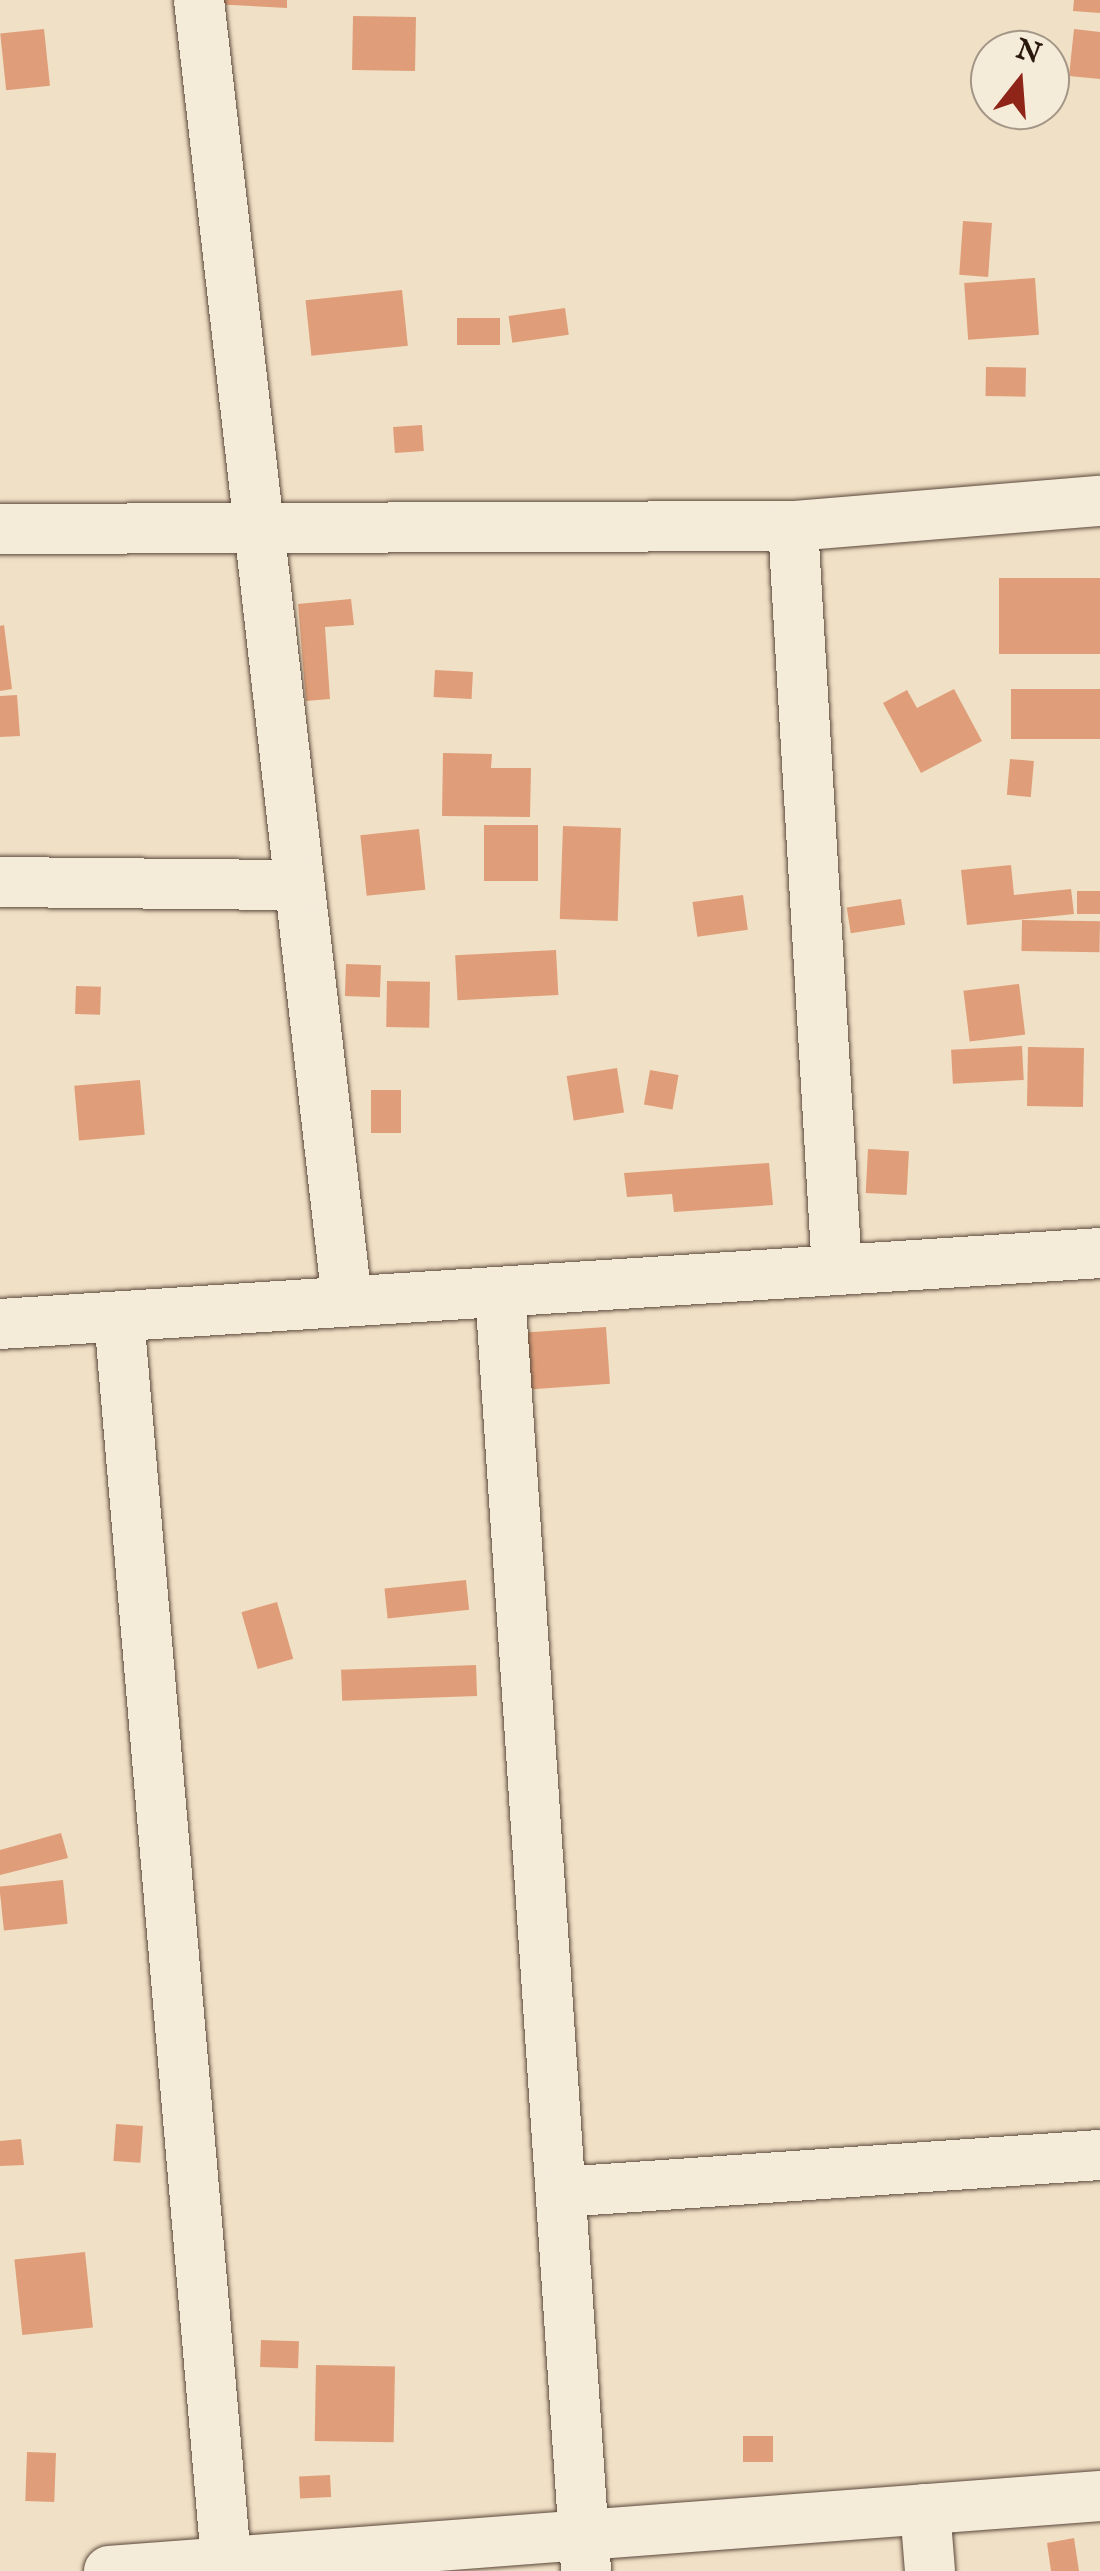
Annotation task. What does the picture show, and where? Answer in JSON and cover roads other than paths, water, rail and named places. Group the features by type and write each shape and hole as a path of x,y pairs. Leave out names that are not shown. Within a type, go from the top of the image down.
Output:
{"street":[{"path":"199,0 346,1302"},
{"path":"0,529 793,526 1100,501"},
{"path":"793,526 837,1270"},
{"path":"0,882 299,885"},
{"path":"0,1324 1100,1253"},
{"path":"500,1292 585,2553"},
{"path":"119,1317 227,2566"},
{"path":"562,2192 1100,2156"},
{"path":"109,2571 585,2553 925,2509 1100,2496"},
{"path":"925,2509 930,2571"}]}
